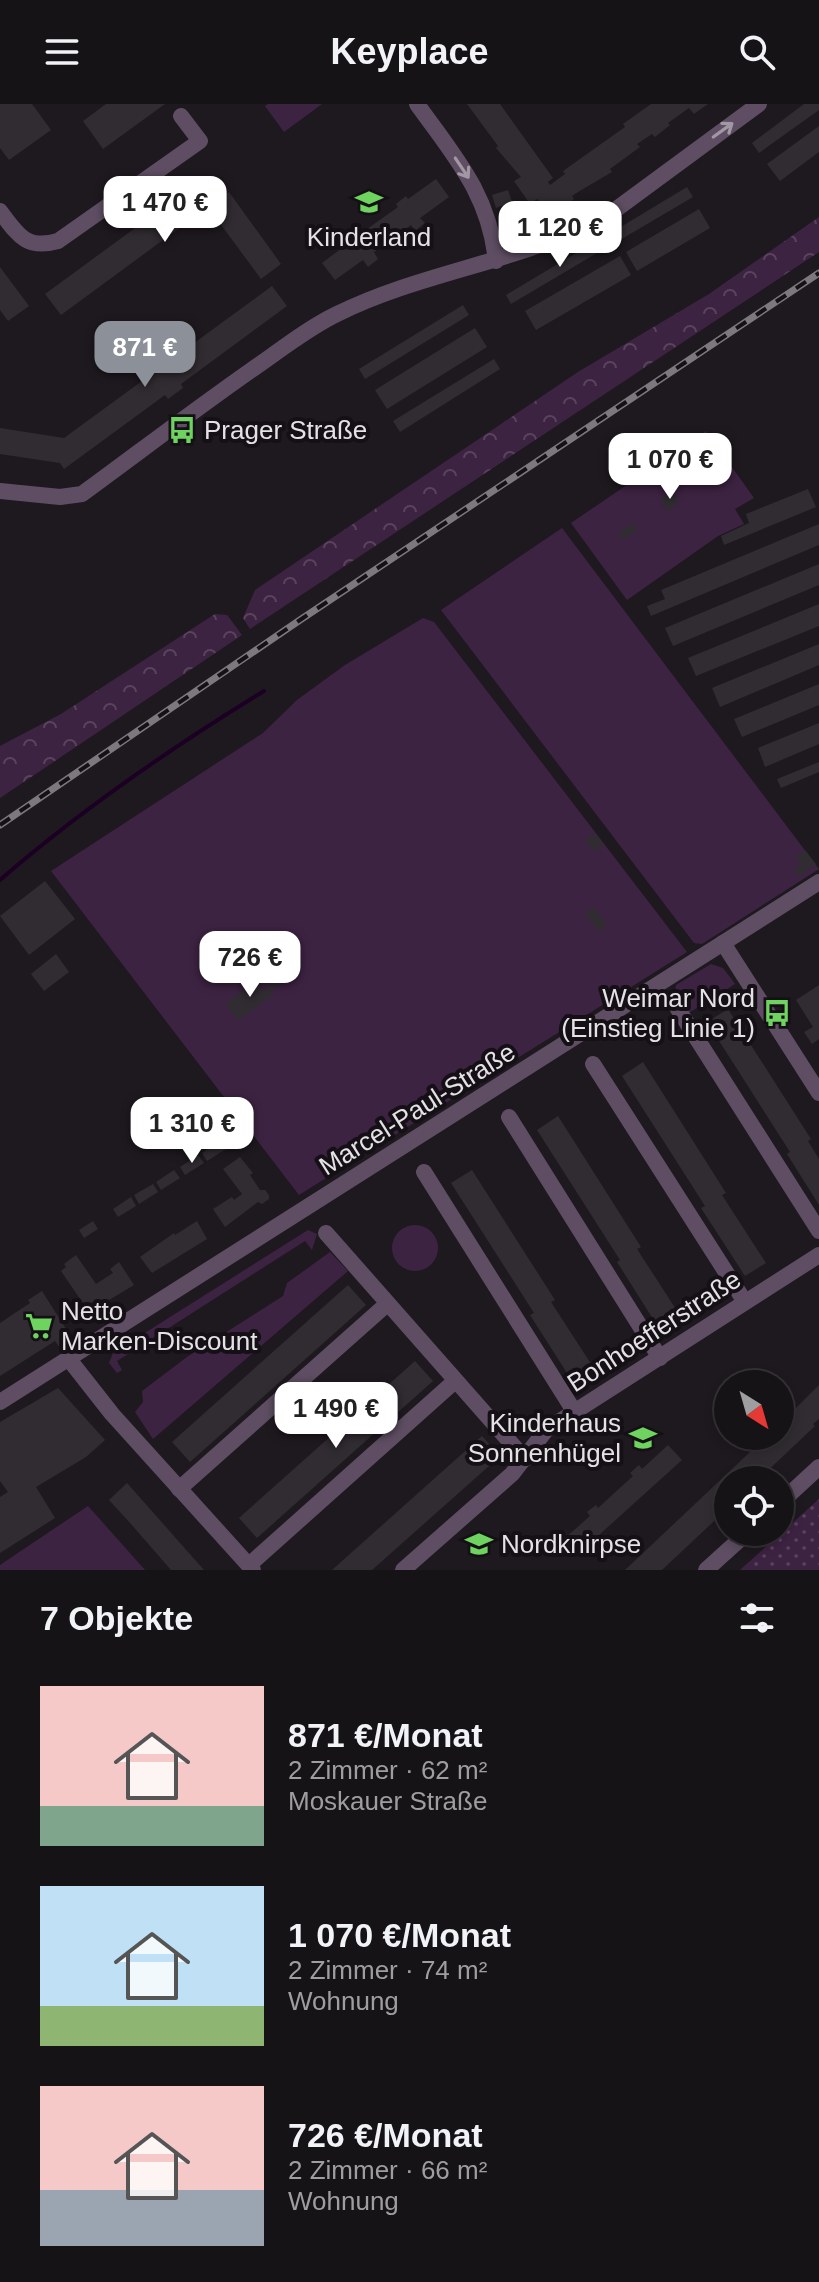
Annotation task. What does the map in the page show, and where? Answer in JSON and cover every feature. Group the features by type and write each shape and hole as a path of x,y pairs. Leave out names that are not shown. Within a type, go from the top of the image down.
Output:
{"street":[{"path":"417,104 478,193 491,227 496,261"},
{"path":"0,491 60,497 82,494 274,354 336,314 406,287 496,261 580,231 607,216 759,104"},
{"path":"0,211 19,237 36,245 58,241 200,141 181,116"},
{"name":"Marcel-Paul-Straße","path":"0,1402 819,882"},
{"path":"723,943 819,1093"},
{"path":"678,1009 819,1231"},
{"path":"593,1064 745,1302"},
{"path":"509,1117 660,1358"},
{"path":"424,1172 574,1411"},
{"path":"326,1233 525,1459"},
{"name":"Bonhoefferstraße","path":"403,1570 512,1474 546,1430 819,1255"},
{"path":"179,1489 387,1304"},
{"path":"68,1358 112,1414 251,1568 455,1381"},
{"path":"794,1490 819,1467"},
{"path":"706,1570 733,1546"}],"green space":[{"path":"322,104 284,132 265,106"},
{"path":"819,217 819,252 250,629 243,618 255,590 578,372 709,294"},
{"path":"706,431 754,498 735,509 744,524 718,536 627,600 571,523"},
{"path":"562,528 819,869 702,944 694,943 441,610"},
{"path":"215,614 227,615 242,635 0,798 0,746 61,714"},
{"path":"423,618 434,622 687,952 299,1195 51,871 263,733 297,700 345,665"},
{"path":"711,964 723,968 735,984 687,1014 675,994 676,985"},
{"path":"415,1225 431,1232 438,1248 431,1264 415,1271 399,1264 392,1248 399,1232"},
{"path":"308,1230 317,1234 312,1250 305,1241 117,1361 122,1370 117,1373 109,1363 113,1353"},
{"path":"330,1252 348,1271 153,1439 135,1412 143,1402 142,1391 187,1357 283,1296 287,1283"},
{"path":"819,1499 819,1570 740,1570 767,1546 794,1546 794,1521"},
{"path":"88,1506 145,1570 0,1570 0,1565"}],"building":[{"path":"0,104 32,104 51,130 9,160 0,148"},
{"path":"106,104 165,104 103,149 83,121"},
{"path":"467,104 500,104 553,178 548,182 550,185 565,174 563,171 625,127 623,124 651,104 708,104 694,114 689,108 655,137 652,134 637,144 640,147 610,169 612,172 572,196 574,199 561,210 558,207 545,216 538,207 542,204 537,199 530,204 514,181 521,177 496,148 498,146"},
{"path":"804,104 819,104 819,110 759,153 752,143"},
{"path":"819,126 819,152 780,181 767,164"},
{"path":"436,179 449,197 420,218 425,223 415,231 411,225 374,252 378,259 368,267 363,260 335,280 322,263 350,242 347,239 358,231 360,234 398,207 396,204 406,196 408,199"},
{"path":"198,182 214,203 229,192 281,264 261,279 208,207 61,315 45,294"},
{"path":"687,187 693,197 620,240 614,231"},
{"path":"508,190 512,202 496,208 492,195"},
{"path":"699,209 710,228 637,271 626,252"},
{"path":"608,234 614,243 511,304 506,295"},
{"path":"620,256 631,275 536,330 525,311"},
{"path":"0,267 29,306 8,321 0,310"},
{"path":"272,286 287,306 181,384 183,388 168,399 165,395 64,469 60,463 0,454 0,428 64,438"},
{"path":"463,305 469,315 365,379 359,369"},
{"path":"475,328 487,347 387,409 375,390"},
{"path":"494,359 500,369 400,432 393,421"},
{"path":"808,489 816,507 724,545 721,536 749,523 746,514"},
{"path":"672,491 679,501 668,512 660,500"},
{"path":"632,523 638,530 623,540 618,533"},
{"path":"819,524 819,545 651,616 647,606 665,599 661,590"},
{"path":"819,564 819,585 673,646 665,628"},
{"path":"819,604 819,626 696,676 688,658"},
{"path":"819,644 819,665 720,707 712,688"},
{"path":"819,684 819,705 742,737 734,719"},
{"path":"819,723 819,744 765,767 758,748"},
{"path":"819,762 819,772 781,788 777,779"},
{"path":"593,833 604,844 594,851 585,840"},
{"path":"805,850 816,864 799,877 794,870 801,864 796,857"},
{"path":"45,881 75,919 29,955 0,916"},
{"path":"594,907 607,924 598,931 585,914"},
{"path":"56,954 69,972 44,991 31,974"},
{"path":"277,979 280,984 271,991 274,995 238,1021 225,1003 256,980 263,990"},
{"path":"819,985 819,1039 812,1044 804,1032 813,1027 796,1000"},
{"path":"728,1009 811,1139 808,1141 819,1159 819,1205 787,1154 790,1152 707,1022"},
{"path":"643,1062 726,1193 722,1195 766,1263 745,1276 701,1208 705,1206 622,1076"},
{"path":"558,1116 641,1247 637,1249 681,1317 660,1330 617,1262 620,1260 537,1130"},
{"path":"221,1141 226,1149 207,1161 202,1153"},
{"path":"198,1155 204,1163 185,1175 180,1167"},
{"path":"240,1157 269,1199 262,1204 258,1202 225,1227 213,1209 242,1194 223,1169"},
{"path":"174,1170 180,1178 161,1190 156,1182"},
{"path":"472,1170 555,1300 551,1302 595,1370 574,1384 530,1315 534,1313 451,1183"},
{"path":"153,1184 158,1192 139,1204 134,1195"},
{"path":"131,1197 136,1206 118,1217 113,1209"},
{"path":"93,1221 98,1229 84,1238 79,1230"},
{"path":"197,1221 207,1239 152,1273 140,1257"},
{"path":"76,1255 96,1284 113,1273 110,1269 119,1262 134,1285 89,1312 61,1271 66,1267 64,1264"},
{"path":"348,1285 366,1305 190,1462 172,1442"},
{"path":"42,1291 73,1340 60,1348 55,1341 0,1376 0,1323"},
{"path":"415,1361 433,1381 257,1538 239,1518"},
{"path":"819,1385 819,1419 794,1446 794,1410"},
{"path":"58,1388 105,1440 86,1457 36,1487 55,1518 0,1553 0,1497 8,1492 0,1481 0,1422"},
{"path":"482,1436 500,1456 489,1466 372,1570 332,1570"},
{"path":"668,1445 682,1460 578,1554 564,1539 590,1516 587,1512 596,1505 598,1508 633,1476 630,1473 639,1465 642,1469"},
{"path":"752,1450 790,1450 773,1466 735,1466"},
{"path":"127,1483 204,1570 171,1570 109,1500"},
{"path":"714,1486 714,1521 662,1570 625,1570"}],"waterway":[{"path":"0,880 128,780 264,691"}],"railway":[{"path":"0,825 819,273"}],"place":[{"name":"Kinderland","path":"369,202"},
{"name":"Prager Straße","path":"182,430"},
{"name":"Weimar Nord (Einstieg Linie 1)","path":"777,1013"},
{"name":"Netto Marken-Discount","path":"39,1326"},
{"name":"Kinderhaus Sonnenhügel","path":"643,1438"},
{"name":"Nordknirpse","path":"479,1544"}]}
